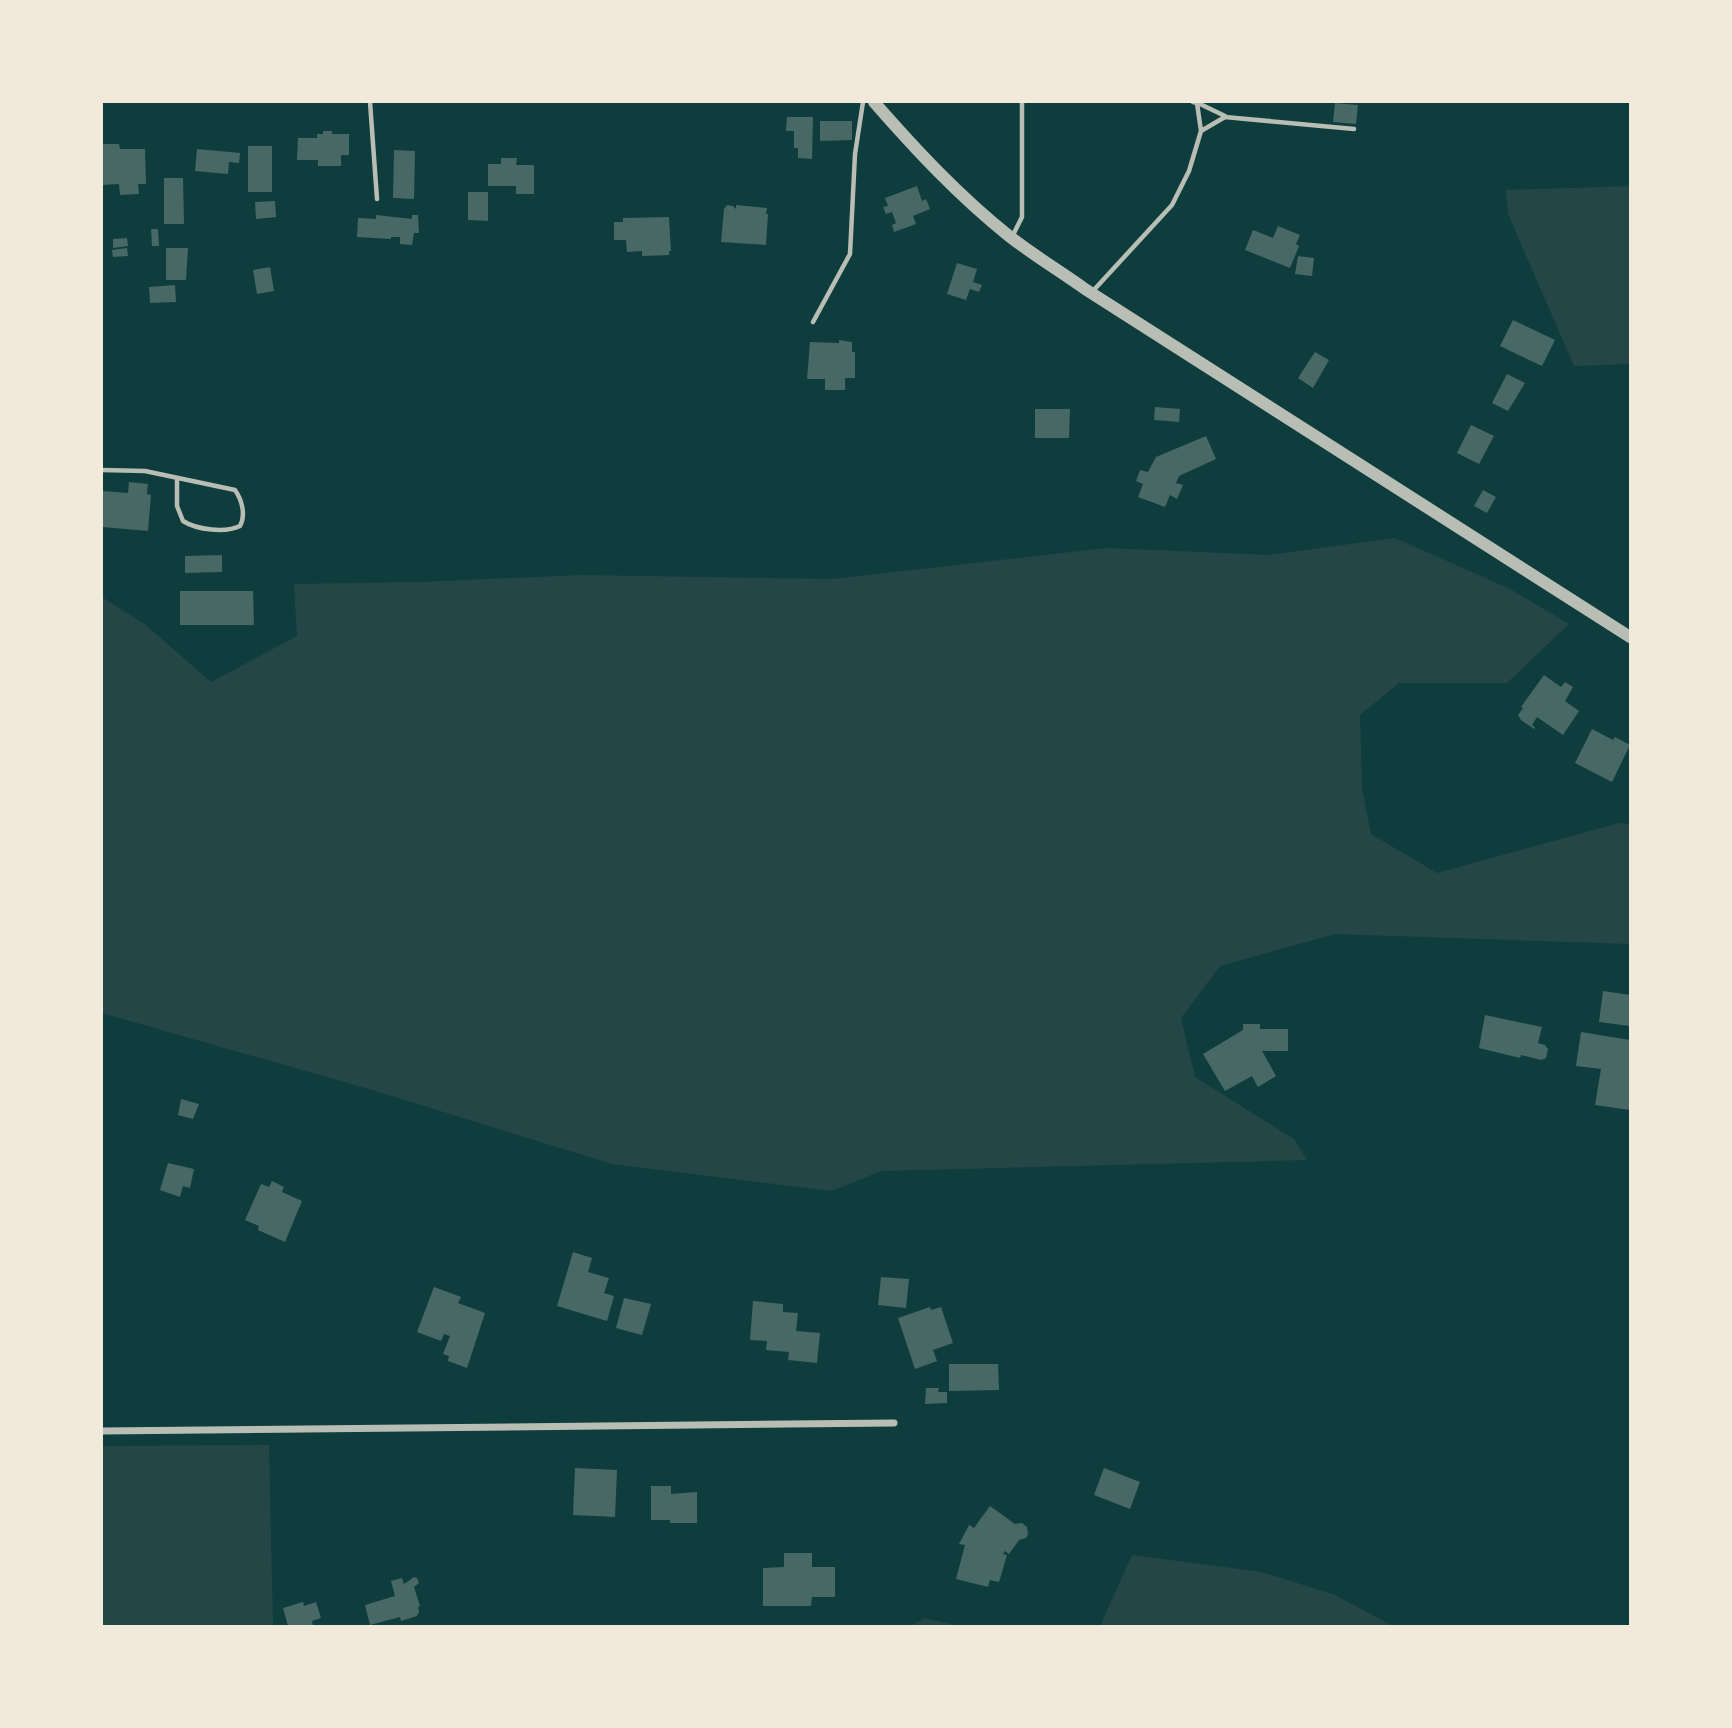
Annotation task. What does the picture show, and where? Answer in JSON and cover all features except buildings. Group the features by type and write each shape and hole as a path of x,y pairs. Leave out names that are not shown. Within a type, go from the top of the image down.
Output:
{"street":[{"path":"873,102 918,152 1011,238 1630,637"},
{"path":"102,1431 894,1423"}],"lane":[{"path":"370,102 377,199"},
{"path":"813,322 850,254 855,154 873,102"},
{"path":"1011,238 1022,218 1022,102"},
{"path":"1195,102 1225,117 1354,130"},
{"path":"1091,292 1172,205 1189,171 1201,131 1195,102"},
{"path":"1201,131 1225,117"},
{"path":"102,470 128,469 235,490 242,505 243,522 240,526 226,530 193,526 183,521 177,506 177,479"}],"shaded area":[{"path":"1630,186 1630,364 1574,366 1508,214 1506,190"},
{"path":"1395,538 1510,589 1569,624 1507,683 1399,683 1360,715 1362,788 1371,834 1437,873 1619,823 1630,824 1630,944 1335,934 1220,966 1181,1018 1195,1077 1294,1139 1307,1160 881,1171 832,1191 612,1164 372,1090 102,1013 102,597 147,626 211,682 297,636 294,584 581,575 832,579 1106,548 1269,555"},
{"path":"269,1445 273,1626 102,1626 102,1446"},
{"path":"1132,1555 1262,1572 1335,1595 1393,1626 1100,1626"},
{"path":"925,1618 958,1626 911,1626"}]}
